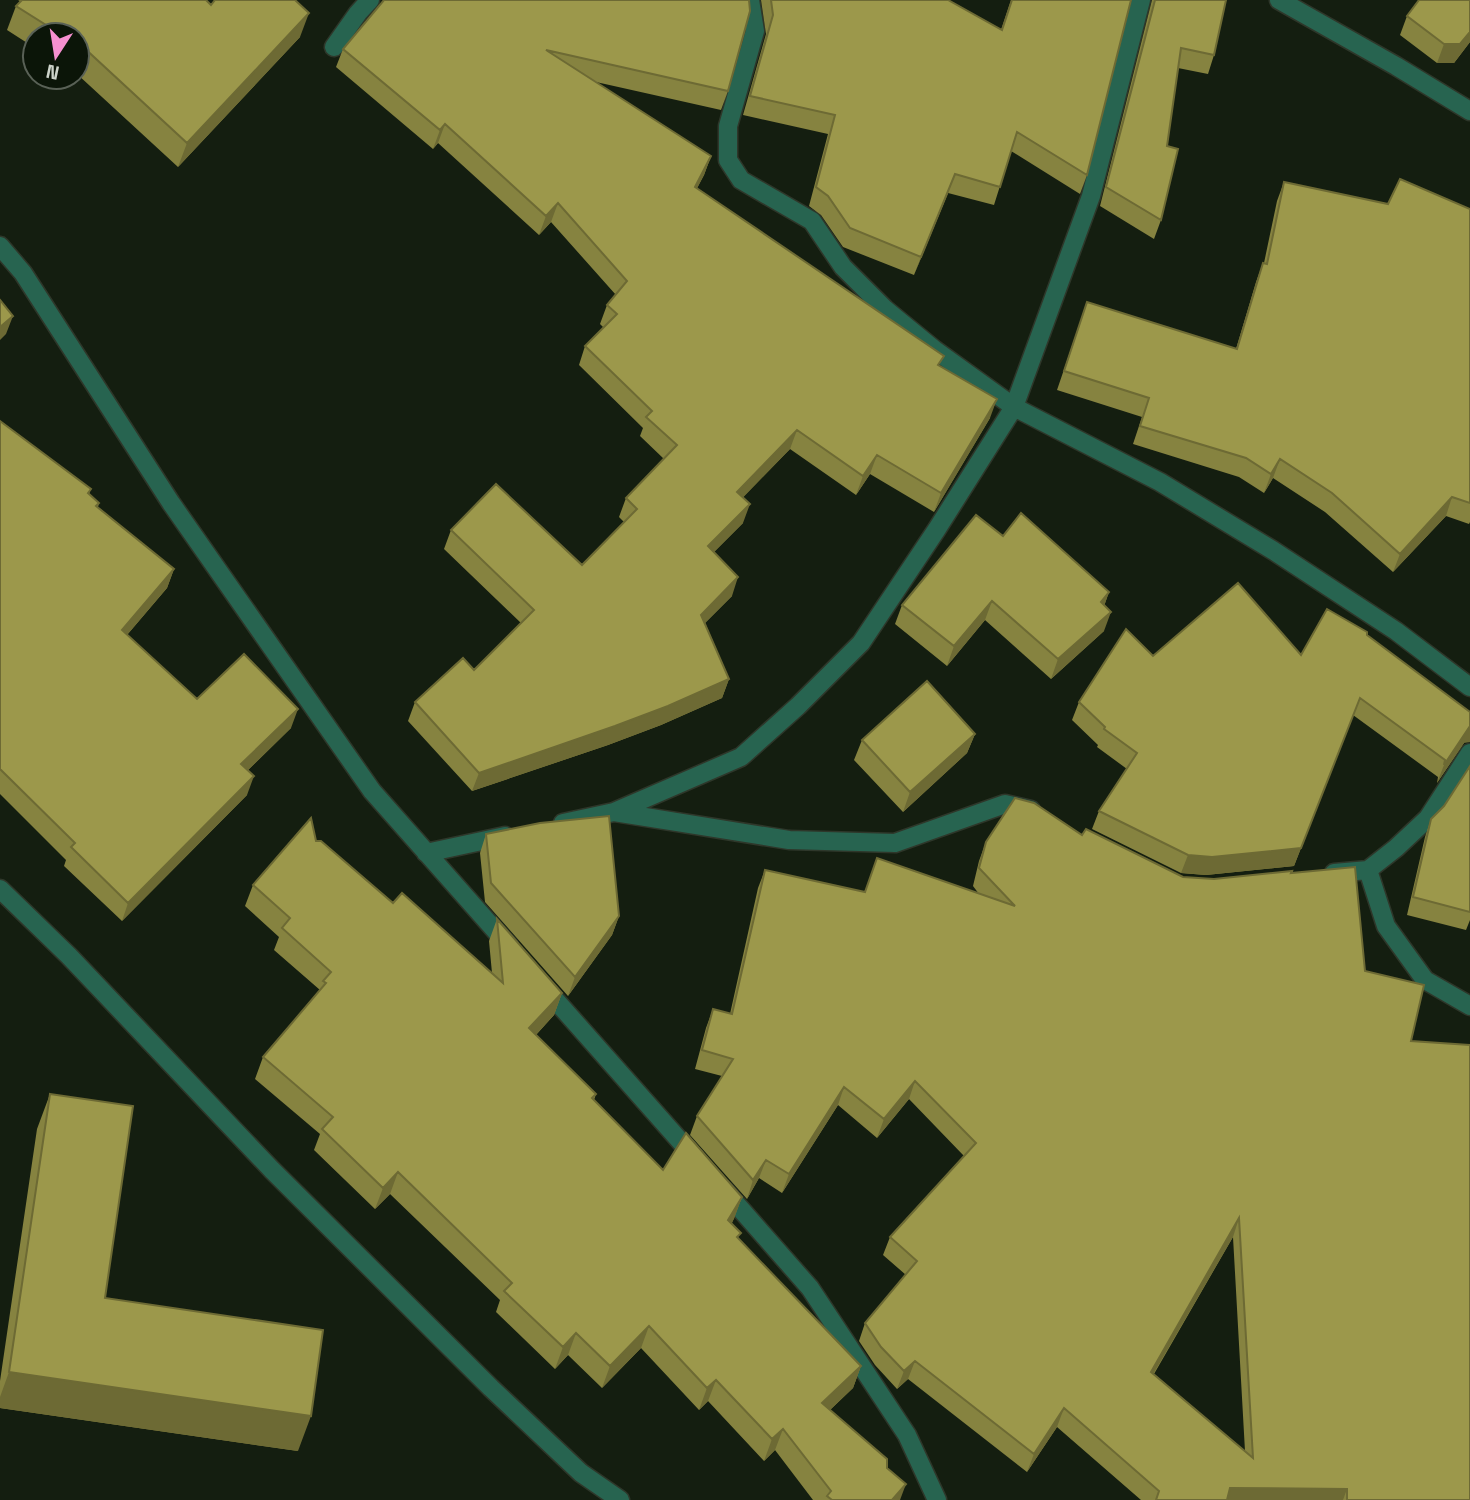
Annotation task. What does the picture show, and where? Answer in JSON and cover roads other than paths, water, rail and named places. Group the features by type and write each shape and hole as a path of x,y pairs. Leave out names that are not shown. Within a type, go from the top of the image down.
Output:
{"street":[{"path":"334,47 370,0"},
{"path":"750,0 755,31 728,126 728,160 741,180 812,221 843,267 886,309 935,350 1014,407 1160,482 1262,544 1396,631 1470,687"},
{"path":"547,827 614,812 741,757 798,706 861,643 1014,407 1091,196 1141,0"},
{"path":"1279,0 1470,111"},
{"path":"0,246 23,273 171,503 372,791 517,956"},
{"path":"1316,875 1368,870 1396,848 1428,818 1470,753"},
{"path":"614,812 789,840 895,843 1005,804 1041,813"},
{"path":"426,853 520,832"},
{"path":"1368,870 1386,926 1424,980 1470,1006"},
{"path":"0,889 69,956 272,1170 491,1388 580,1473 620,1500"},
{"path":"535,976 810,1288 907,1435 937,1500"}]}
